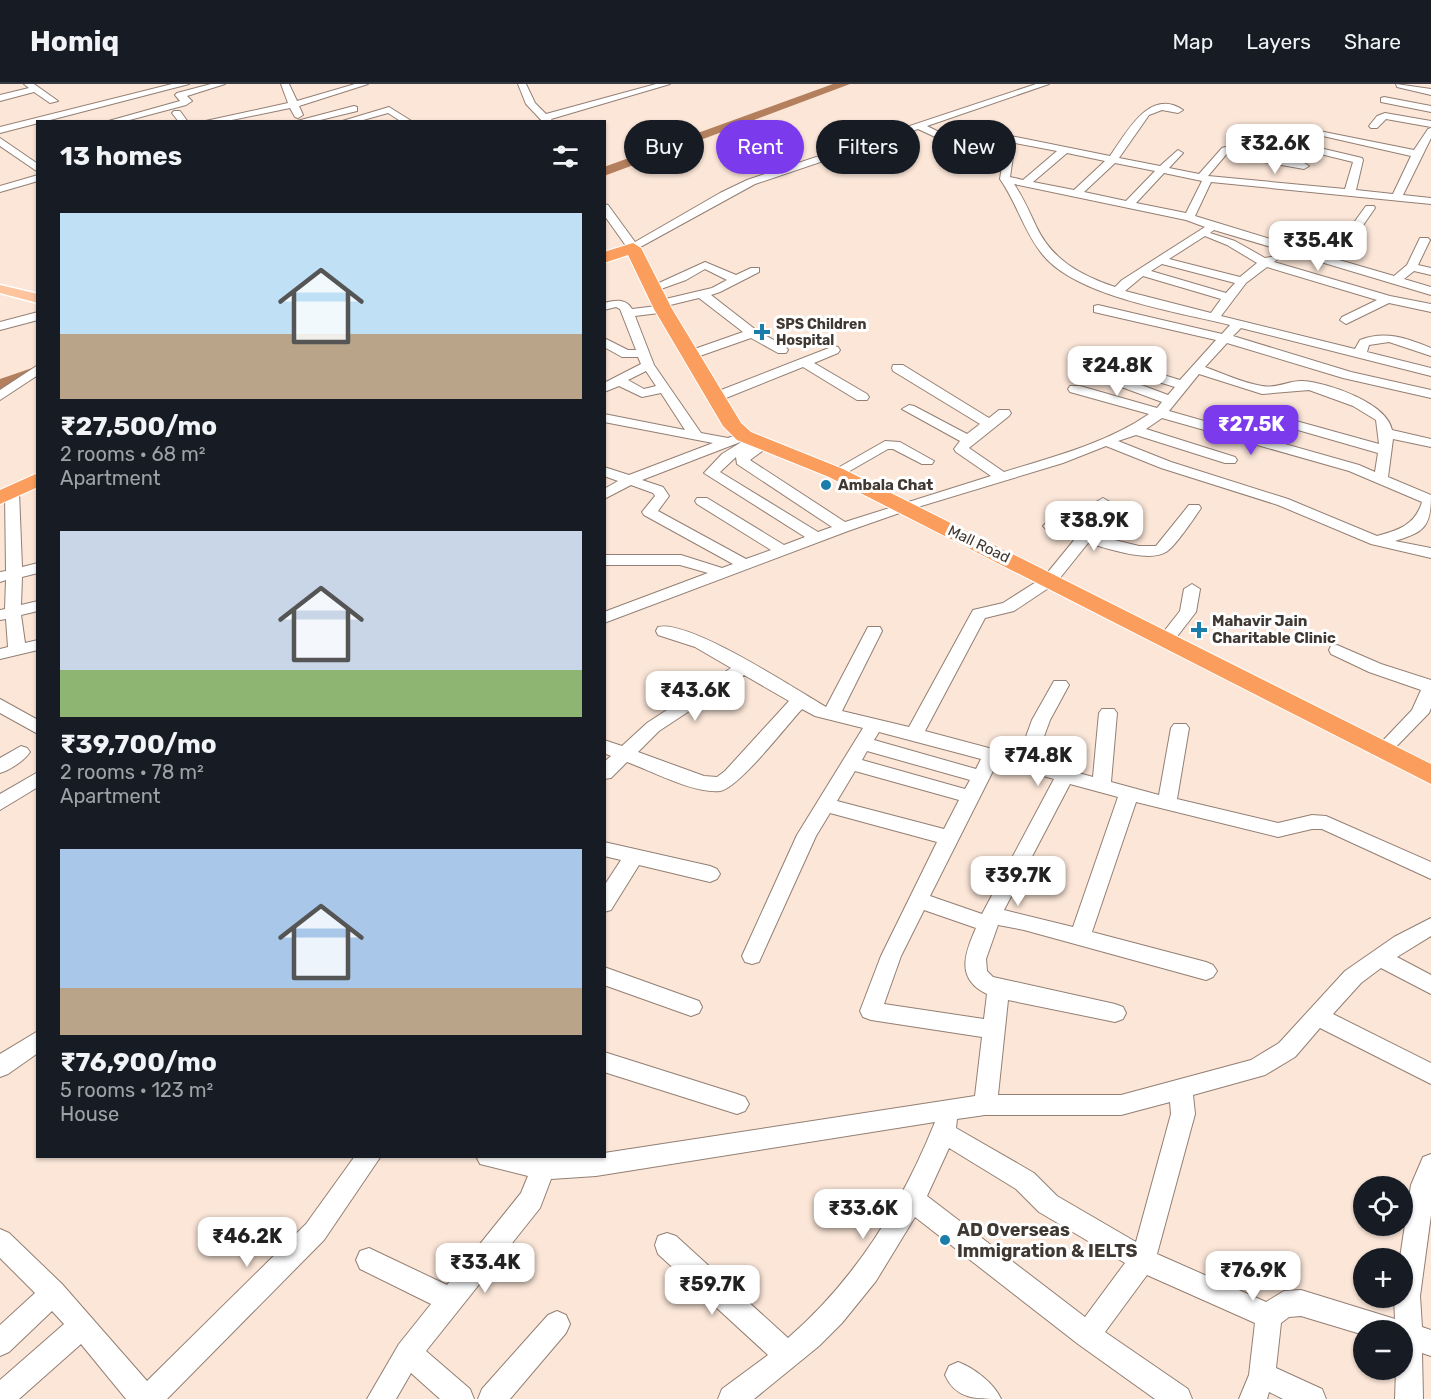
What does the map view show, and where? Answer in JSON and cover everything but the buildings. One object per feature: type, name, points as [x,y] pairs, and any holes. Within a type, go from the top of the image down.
[{"type":"highway","points":[[606,257],[633,249],[690,355],[733,426],[748,441]]},
{"type":"highway","name":"Mall Road","points":[[748,441],[836,473],[1431,775]]},
{"type":"highway","points":[[6,495],[36,480]]},
{"type":"main road","points":[[0,289],[36,298]]},
{"type":"street","points":[[45,120],[124,97],[149,87],[185,84]]},
{"type":"street","points":[[126,120],[142,118],[186,102],[187,99],[179,95],[221,84]]},
{"type":"street","points":[[285,84],[302,120]]},
{"type":"street","points":[[209,120],[221,114],[294,105],[364,84]]},
{"type":"street","points":[[522,84],[531,104],[548,119],[666,84]]},
{"type":"street","points":[[920,124],[1045,84]]},
{"type":"street","points":[[1400,86],[1431,92]]},
{"type":"street","points":[[1,98],[32,87],[53,101]]},
{"type":"street","points":[[124,97],[142,118]]},
{"type":"street","points":[[1384,100],[1431,109]]},
{"type":"street","points":[[307,120],[370,105]]},
{"type":"street","points":[[1077,193],[1112,160],[1146,113],[1161,107],[1178,110]]},
{"type":"street","points":[[351,120],[389,110],[406,120]]},
{"type":"street","points":[[260,111],[269,120]]},
{"type":"street","points":[[177,113],[182,120]]},
{"type":"street","points":[[1374,126],[1380,118],[1385,116],[1431,123]]},
{"type":"street","points":[[0,130],[35,123]]},
{"type":"street","points":[[1344,128],[1418,151]]},
{"type":"street","points":[[1398,197],[1418,151],[1431,131]]},
{"type":"street","points":[[1319,134],[1418,151]]},
{"type":"street","points":[[1016,140],[1160,171],[1205,178],[1304,166]]},
{"type":"street","points":[[0,141],[36,167]]},
{"type":"street","points":[[1303,147],[1358,160],[1350,192]]},
{"type":"street","points":[[1025,183],[1065,150]]},
{"type":"street","points":[[1189,217],[1205,178],[1225,150]]},
{"type":"street","points":[[1128,205],[1178,153]]},
{"type":"street","points":[[0,156],[36,154]]},
{"type":"street","points":[[1251,157],[1267,172],[1350,192],[1431,201]]},
{"type":"street","points":[[606,210],[633,249],[735,189],[816,161]]},
{"type":"street","points":[[1006,174],[1005,179],[1019,196],[1035,235],[1058,264],[1076,278],[1117,292],[1213,318],[1431,372]]},
{"type":"street","points":[[0,189],[36,179]]},
{"type":"street","points":[[1005,179],[1189,217],[1431,291]]},
{"type":"street","points":[[1332,261],[1370,208]]},
{"type":"street","points":[[1117,292],[1142,272],[1213,226]]},
{"type":"street","points":[[1201,234],[1227,242],[1264,263],[1431,308]]},
{"type":"street","points":[[1395,280],[1412,267],[1424,240]]},
{"type":"street","points":[[1213,318],[1242,281],[1264,263],[1290,248]]},
{"type":"street","points":[[1160,260],[1242,281]]},
{"type":"street","points":[[660,300],[682,278],[705,265],[737,280]]},
{"type":"street","points":[[1412,267],[1431,272]]},
{"type":"street","points":[[629,313],[660,300],[702,294],[755,270]]},
{"type":"street","points":[[1142,272],[1229,298]]},
{"type":"street","points":[[702,294],[752,333],[782,350]]},
{"type":"street","points":[[1346,320],[1388,298]]},
{"type":"street","points":[[606,307],[621,304],[629,313],[645,359],[696,435]]},
{"type":"street","points":[[1098,309],[1225,338],[1358,378],[1431,394]]},
{"type":"street","points":[[0,326],[36,317]]},
{"type":"street","points":[[606,616],[843,528],[1107,442],[1135,430],[1160,413],[1182,385],[1238,324]]},
{"type":"street","points":[[690,355],[752,333]]},
{"type":"street","points":[[1359,355],[1364,343],[1380,338],[1404,342],[1431,352]]},
{"type":"street","points":[[606,343],[626,354],[645,359]]},
{"type":"street","points":[[716,397],[834,350]]},
{"type":"street","points":[[1088,356],[1182,385]]},
{"type":"street","points":[[606,387],[645,359]]},
{"type":"street","points":[[804,362],[862,397]]},
{"type":"street","points":[[1075,365],[1170,400]]},
{"type":"street","points":[[898,368],[989,424]]},
{"type":"street","points":[[1197,369],[1266,390],[1282,390],[1304,385],[1324,390],[1378,415],[1382,419],[1386,432],[1381,478]]},
{"type":"street","points":[[0,396],[36,370]]},
{"type":"street","points":[[618,380],[642,393],[664,389]]},
{"type":"street","points":[[1075,389],[1346,466],[1381,478],[1430,500],[1417,527],[1376,541]]},
{"type":"street","points":[[909,409],[968,440]]},
{"type":"street","points":[[1002,477],[963,452],[961,448],[1004,413]]},
{"type":"street","points":[[606,418],[696,435],[748,441]]},
{"type":"street","points":[[1296,425],[1384,450]]},
{"type":"street","points":[[1135,430],[1230,460]]},
{"type":"street","points":[[1386,432],[1431,443]]},
{"type":"street","points":[[606,494],[631,479],[748,441]]},
{"type":"street","points":[[748,441],[746,456],[742,461],[843,528]]},
{"type":"street","points":[[748,441],[711,472],[816,538]]},
{"type":"street","points":[[1107,442],[1166,465],[1283,502],[1376,541],[1431,553]]},
{"type":"street","points":[[836,473],[885,446],[895,445],[927,461]]},
{"type":"street","points":[[606,472],[631,479],[662,493],[661,498],[649,512],[744,564]]},
{"type":"street","points":[[6,495],[8,652],[36,645]]},
{"type":"street","points":[[702,501],[782,550]]},
{"type":"street","points":[[915,734],[979,614],[1008,607],[1050,580],[1085,537],[1103,502]]},
{"type":"street","points":[[1051,526],[1141,551],[1157,551],[1165,545],[1194,508]]},
{"type":"street","points":[[606,559],[681,560],[722,573]]},
{"type":"street","points":[[7,575],[36,568]]},
{"type":"street","points":[[1166,639],[1188,612],[1192,589]]},
{"type":"street","points":[[7,614],[36,607]]},
{"type":"street","points":[[664,631],[692,639],[744,667],[799,701],[831,715],[915,734],[1129,794],[1278,830],[1291,829],[1308,820],[1326,822],[1431,871]]},
{"type":"street","points":[[831,715],[874,631]]},
{"type":"street","points":[[1337,650],[1381,670],[1431,686],[1420,712],[1383,750]]},
{"type":"street","points":[[606,771],[653,727],[744,667]]},
{"type":"street","points":[[1025,764],[1041,720],[1060,685]]},
{"type":"street","points":[[606,747],[702,783],[720,784],[732,776],[799,701]]},
{"type":"street","points":[[2,708],[36,727]]},
{"type":"street","points":[[1101,786],[1108,714]]},
{"type":"street","points":[[752,956],[807,835],[874,725]]},
{"type":"street","points":[[1167,804],[1180,728]]},
{"type":"street","points":[[864,744],[982,777]]},
{"type":"street","points":[[0,767],[21,752]]},
{"type":"street","points":[[992,755],[918,900],[880,981],[871,1011],[994,1030]]},
{"type":"street","points":[[852,764],[971,797]]},
{"type":"street","points":[[1065,776],[990,920],[976,956],[975,972],[980,981],[998,989],[1115,1013]]},
{"type":"street","points":[[0,803],[36,779]]},
{"type":"street","points":[[1080,937],[1129,794]]},
{"type":"street","points":[[827,805],[949,838]]},
{"type":"street","points":[[606,849],[710,874]]},
{"type":"street","points":[[606,901],[634,856]]},
{"type":"street","points":[[918,900],[990,920],[1080,937],[1206,971]]},
{"type":"street","points":[[497,1158],[543,1168],[596,1165],[985,1105],[1121,1105],[1233,1076],[1276,1058],[1318,1017],[1353,977],[1401,943],[1431,926]]},
{"type":"street","points":[[1381,958],[1431,984]]},
{"type":"street","points":[[606,977],[691,1007]]},
{"type":"street","points":[[985,1105],[998,989]]},
{"type":"street","points":[[1318,1017],[1431,1074]]},
{"type":"street","points":[[0,1067],[33,1048]]},
{"type":"street","points":[[606,1063],[737,1104]]},
{"type":"street","points":[[1087,1335],[1143,1260],[1183,1113],[1181,1090]]},
{"type":"street","points":[[732,1399],[774,1368],[833,1314],[867,1272],[911,1198],[943,1132],[951,1109]]},
{"type":"street","points":[[943,1132],[1024,1181],[1048,1204],[1143,1260],[1269,1316]]},
{"type":"street","points":[[0,1241],[53,1293],[146,1399],[315,1232],[368,1158]]},
{"type":"street","points":[[1408,1320],[1407,1296],[1411,1259],[1423,1185],[1431,1165]]},
{"type":"street","points":[[381,1399],[408,1353],[531,1200],[543,1168]]},
{"type":"street","points":[[911,1198],[1087,1335],[1178,1399]]},
{"type":"street","points":[[667,1245],[787,1355]]},
{"type":"street","points":[[369,1260],[450,1300]]},
{"type":"street","points":[[0,1343],[53,1293]]},
{"type":"street","points":[[1312,1399],[1258,1387],[1269,1316],[1284,1304],[1301,1303],[1356,1320]]},
{"type":"street","points":[[492,1399],[557,1324]]},
{"type":"street","points":[[0,1398],[82,1325]]},
{"type":"street","points":[[408,1353],[460,1399]]},
{"type":"street","points":[[958,1376],[987,1399]]},
{"type":"street","points":[[1409,1380],[1409,1399]]},
{"type":"waterway","points":[[606,171],[844,84]]},
{"type":"waterway","points":[[0,385],[36,372]]},
{"type":"place","name":"SPS Children Hospital","points":[[762,332]]},
{"type":"place","name":"Ambala Chat","points":[[826,485]]},
{"type":"place","name":"Mahavir Jain Charitable Clinic","points":[[1199,630]]},
{"type":"place","name":"AD Overseas Immigration & IELTS","points":[[945,1240]]}]
